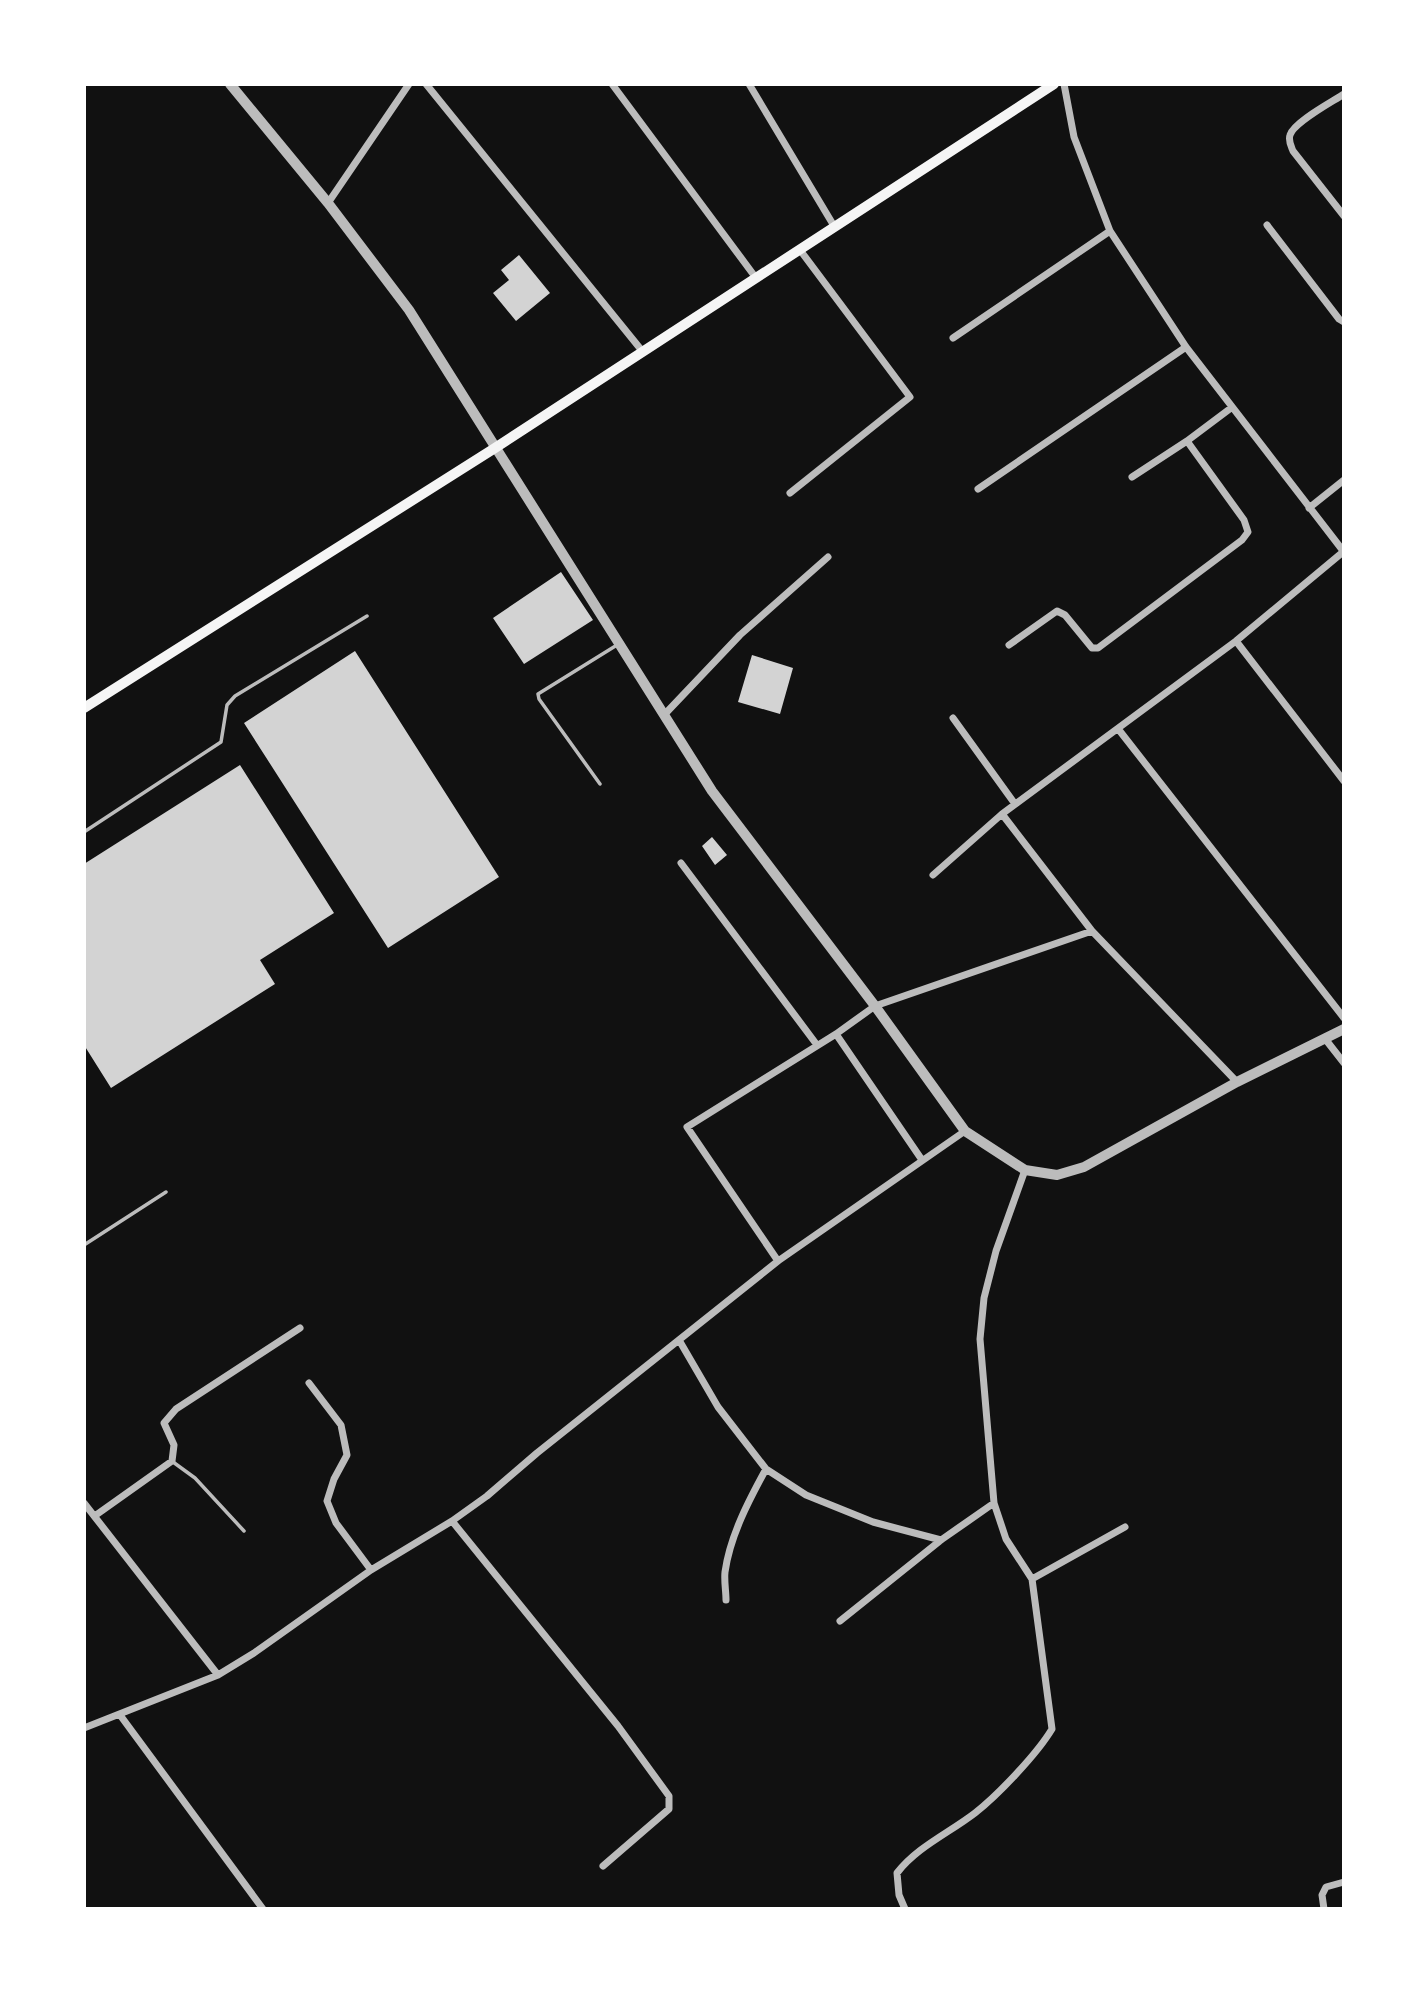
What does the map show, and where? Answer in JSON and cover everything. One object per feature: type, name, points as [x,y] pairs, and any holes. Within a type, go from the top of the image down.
[{"type":"main road","points":[[84,708],[495,448],[1054,84]]},
{"type":"street","points":[[230,84],[328,203],[409,310],[712,791],[875,1006],[965,1131],[1025,1170],[1057,1175],[1084,1167],[1237,1082],[1344,1029]]},
{"type":"street","points":[[328,203],[409,84]]},
{"type":"street","points":[[426,84],[643,352]]},
{"type":"street","points":[[612,84],[755,278]]},
{"type":"street","points":[[749,84],[834,226]]},
{"type":"street","points":[[933,875],[1002,814],[1236,641],[1344,552],[1186,347],[1110,231],[1074,137],[1064,84]]},
{"type":"street","points":[[1344,94],[1297,125],[1290,133],[1289,142],[1293,151],[1344,216]]},
{"type":"street","points":[[1267,225],[1344,322]]},
{"type":"street","points":[[953,338],[1110,231]]},
{"type":"street","points":[[790,494],[910,397],[800,250]]},
{"type":"street","points":[[978,489],[1186,347]]},
{"type":"street","points":[[1132,477],[1231,408]]},
{"type":"street","points":[[1009,645],[1057,611],[1065,615],[1092,648],[1098,648],[1242,540],[1248,531],[1244,520],[1187,441]]},
{"type":"street","points":[[1309,508],[1344,480]]},
{"type":"street","points":[[664,715],[740,635],[828,557]]},
{"type":"street","points":[[1236,641],[1344,781]]},
{"type":"street","points":[[953,718],[1015,804]]},
{"type":"street","points":[[1119,730],[1344,1018]]},
{"type":"street","points":[[1002,814],[1092,931],[1237,1082]]},
{"type":"street","points":[[681,863],[817,1045]]},
{"type":"street","points":[[778,1261],[687,1127],[836,1034],[875,1006],[1092,931]]},
{"type":"street","points":[[836,1034],[922,1160]]},
{"type":"street","points":[[1326,1040],[1344,1063]]},
{"type":"street","points":[[84,1728],[218,1675],[254,1653],[370,1570],[452,1521],[487,1496],[537,1452],[778,1261],[965,1131]]},
{"type":"street","points":[[905,1909],[899,1895],[897,1873],[907,1860],[977,1812],[1041,1747],[1052,1728],[1031,1579],[1006,1539],[994,1503],[979,1339],[984,1298],[996,1251],[1025,1170]]},
{"type":"street","points":[[96,1516],[172,1461],[174,1445],[164,1423],[176,1409],[300,1328]]},
{"type":"street","points":[[679,1340],[719,1407],[766,1469],[806,1495],[873,1521],[941,1540]]},
{"type":"street","points":[[309,1383],[341,1426],[347,1455],[334,1479],[327,1501],[336,1523],[370,1570]]},
{"type":"street","points":[[726,1600],[725,1572],[736,1535],[747,1504],[766,1469]]},
{"type":"street","points":[[84,1503],[218,1675]]},
{"type":"street","points":[[840,1621],[941,1540],[994,1503]]},
{"type":"street","points":[[452,1521],[618,1726],[669,1796],[669,1809],[603,1867]]},
{"type":"street","points":[[1031,1579],[1125,1527]]},
{"type":"street","points":[[120,1715],[263,1909]]},
{"type":"street","points":[[1324,1909],[1322,1895],[1326,1887],[1344,1882]]},
{"type":"lane","points":[[84,832],[221,742],[227,705],[235,696],[368,616]]},
{"type":"lane","points":[[600,784],[538,699],[538,694],[619,644]]},
{"type":"lane","points":[[84,1245],[166,1192]]},
{"type":"lane","points":[[172,1461],[195,1478],[244,1531]]},
{"type":"building","points":[[519,255],[550,293],[516,321],[493,293],[509,280],[501,270]]},
{"type":"building","points":[[561,572],[593,620],[524,664],[493,618]]},
{"type":"building","points":[[355,651],[499,877],[388,948],[244,723]]},
{"type":"building","points":[[752,655],[793,668],[780,714],[738,702]]},
{"type":"building","points":[[240,765],[334,913],[260,960],[275,984],[111,1088],[84,1045],[84,864]]},
{"type":"building","points":[[712,837],[727,855],[715,865],[702,846]]}]
